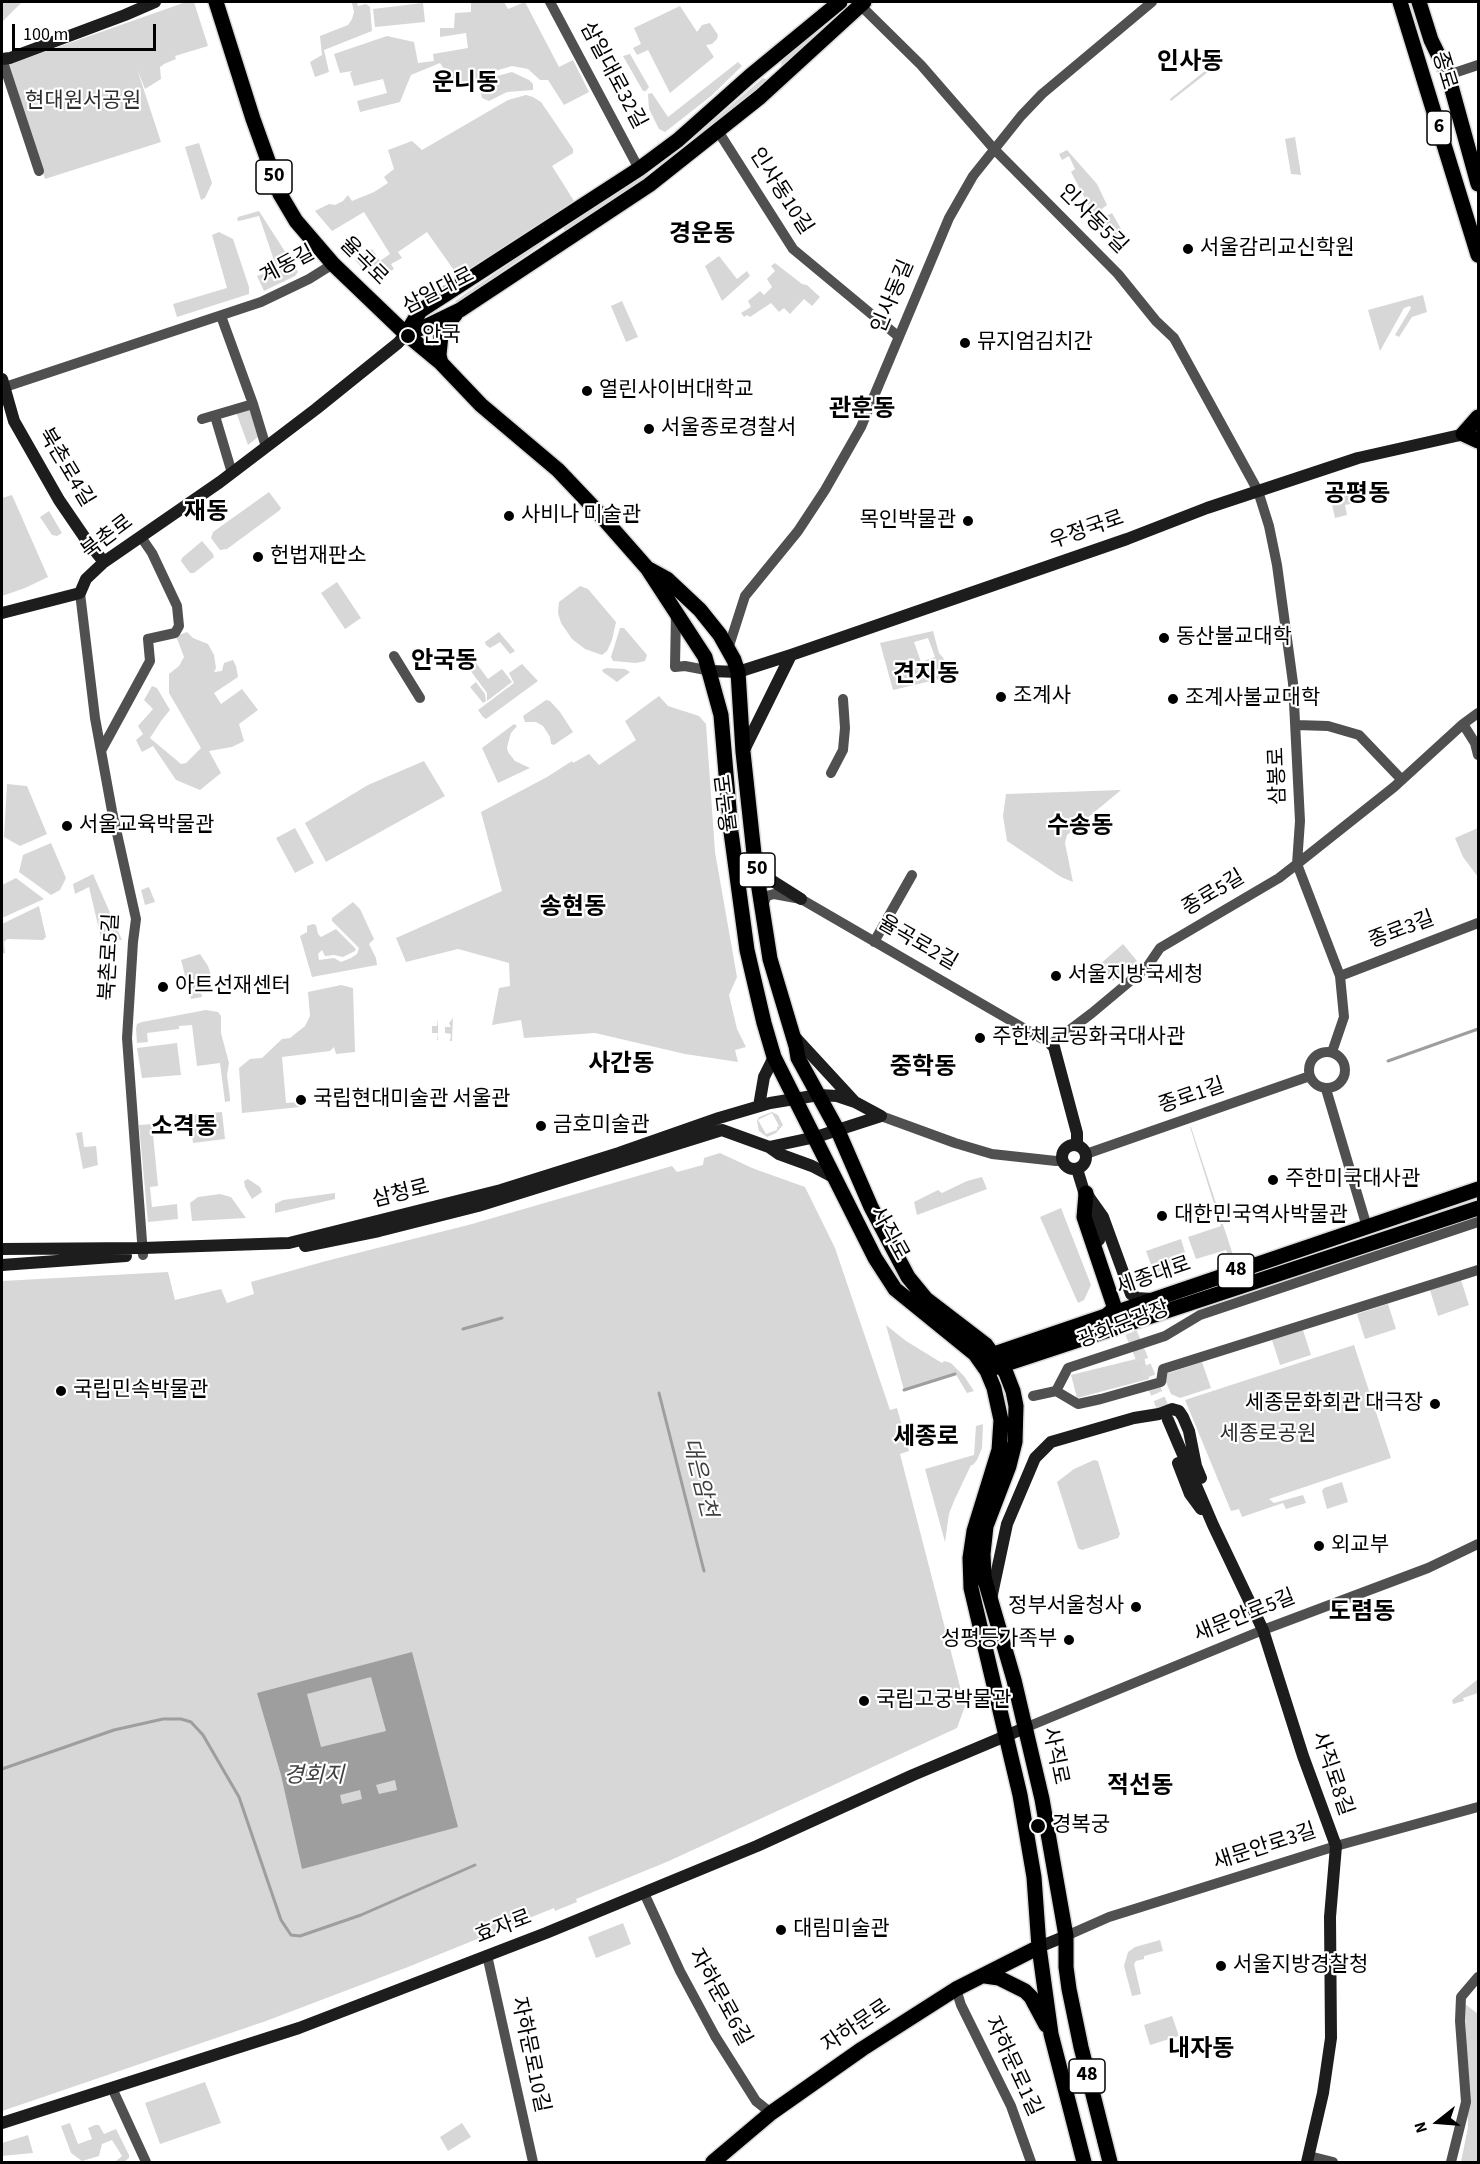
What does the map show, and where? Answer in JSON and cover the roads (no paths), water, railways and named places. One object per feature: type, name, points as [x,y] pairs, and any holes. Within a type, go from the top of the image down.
[{"type":"main road","name":"율곡로","points":[[216,2],[253,119],[280,194],[296,221],[333,264],[406,334],[441,363],[481,405],[558,470],[647,568],[699,646],[711,672],[721,715],[731,832],[747,950],[774,1057],[796,1100]]},
{"type":"main road","name":"삼일대로","points":[[406,334],[420,311],[639,169],[678,140],[750,76],[840,2]]},
{"type":"main road","name":"종로","points":[[1400,2],[1479,255]]},
{"type":"main road","name":"종로","points":[[1419,2],[1431,40],[1448,75],[1479,184]]},
{"type":"main road","name":"삼일대로","points":[[406,334],[460,310],[649,185],[760,97],[860,3]]},
{"type":"main road","points":[[750,76],[767,68],[773,73],[770,83],[760,97]]},
{"type":"main road","points":[[581,206],[560,225],[558,230],[563,236],[585,228]]},
{"type":"main road","points":[[538,234],[549,236],[553,242],[543,256]]},
{"type":"main road","points":[[441,363],[439,355],[441,335],[448,322],[460,310]]},
{"type":"main road","points":[[1479,417],[1463,434],[1479,441]]},
{"type":"main road","name":"율곡로","points":[[647,568],[667,579],[700,610],[728,649],[738,672],[743,752],[755,863],[770,959],[798,1058],[819,1095]]},
{"type":"main road","name":"사직로","points":[[819,1095],[838,1131],[871,1207],[908,1277],[926,1299],[982,1342],[990,1362],[1001,1435],[995,1465],[974,1531],[970,1558],[971,1588],[1020,1795],[1031,1856],[1038,1909],[1038,1947],[1052,2034],[1084,2163]]},
{"type":"main road","name":"사직로","points":[[796,1100],[875,1258],[895,1289],[990,1362],[1013,1391],[1016,1406],[1016,1442],[986,1526],[983,1544],[984,1578],[1027,1727],[1066,1936],[1066,1967],[1083,2058],[1110,2163]]},
{"type":"main road","name":"세종대로","points":[[990,1362],[1106,1316],[1479,1188]]},
{"type":"main road","points":[[1086,1193],[1084,1217],[1114,1306],[1106,1316]]},
{"type":"main road","name":"세종대로","points":[[990,1362],[1036,1354],[1479,1208]]},
{"type":"main road","points":[[1013,1391],[1019,1370],[1036,1354]]},
{"type":"main road","name":"자하문로","points":[[714,2163],[771,2113],[862,2049],[956,1989],[1038,1947]]},
{"type":"main road","points":[[985,1976],[999,1978],[1025,1990],[1052,2034]]},
{"type":"main road","points":[[1046,1993],[1048,1980],[1056,1976],[1063,1978],[1070,1989]]},
{"type":"street","points":[[39,171],[2,59],[10,58],[155,2]]},
{"type":"street","name":"삼일대로32길","points":[[550,2],[639,169]]},
{"type":"street","name":"인사동길","points":[[728,649],[745,596],[798,531],[861,427],[949,218],[973,176],[1042,94],[1152,2]]},
{"type":"street","name":"인사동5길","points":[[860,3],[921,65],[994,149],[1118,274],[1156,321],[1174,338],[1258,491]]},
{"type":"street","points":[[1448,75],[1479,65]]},
{"type":"street","name":"인사동10길","points":[[718,131],[793,249],[899,337]]},
{"type":"street","name":"계동길","points":[[2,384],[261,302],[309,279],[333,264]]},
{"type":"street","points":[[221,315],[266,447]]},
{"type":"street","name":"북촌로","points":[[2,613],[80,593],[86,579],[104,562],[232,473],[398,343],[406,334]]},
{"type":"street","name":"북촌로4길","points":[[2,384],[14,421],[59,500],[104,562]]},
{"type":"street","points":[[202,419],[253,404]]},
{"type":"street","points":[[215,416],[232,473]]},
{"type":"street","name":"우정국로","points":[[711,672],[738,672],[791,655],[1358,458],[1479,431]]},
{"type":"street","name":"삼봉로","points":[[1258,491],[1269,526],[1277,564],[1293,683],[1300,821],[1297,864],[1340,976],[1344,1017],[1332,1052]]},
{"type":"street","points":[[102,749],[150,661],[147,636],[175,633],[179,626],[177,606],[152,553],[141,537]]},
{"type":"street","name":"북촌로5길","points":[[80,593],[95,718],[112,811],[136,919],[127,1038],[143,1251]]},
{"type":"street","points":[[676,613],[675,667],[685,666],[711,672]]},
{"type":"street","points":[[743,752],[791,655]]},
{"type":"street","points":[[394,656],[420,698]]},
{"type":"street","points":[[831,773],[843,750],[846,728],[843,699]]},
{"type":"street","name":"종로5길","points":[[1051,1044],[1147,967],[1160,948],[1279,878],[1402,780],[1463,724],[1479,713]]},
{"type":"street","points":[[1463,724],[1475,743],[1479,755]]},
{"type":"street","points":[[1296,725],[1328,726],[1359,735],[1402,780]]},
{"type":"street","points":[[755,863],[771,880],[801,899]]},
{"type":"street","points":[[874,942],[912,875]]},
{"type":"street","name":"율곡로2길","points":[[763,904],[767,896],[774,894],[801,899],[1051,1044]]},
{"type":"street","name":"종로3길","points":[[1340,976],[1479,923]]},
{"type":"street","points":[[791,1033],[855,1102]]},
{"type":"street","points":[[1051,1044],[1050,1049],[1075,1144],[1083,1148],[1086,1154],[1084,1165],[1077,1169],[1070,1168],[1062,1160]]},
{"type":"street","points":[[1332,1052],[1343,1060],[1345,1077],[1337,1086],[1326,1089],[1318,1087],[1310,1076],[1309,1068],[1315,1056],[1332,1052]]},
{"type":"street","points":[[759,1106],[764,1077],[774,1057]]},
{"type":"street","name":"종로1길","points":[[1086,1154],[1310,1076]]},
{"type":"street","points":[[1326,1089],[1367,1227]]},
{"type":"street","points":[[819,1095],[837,1096],[855,1102],[881,1116],[954,1143],[992,1154],[1062,1160]]},
{"type":"street","name":"삼청로","points":[[2,1265],[143,1251],[289,1243],[501,1190],[759,1106],[819,1095]]},
{"type":"street","points":[[769,1147],[838,1131],[881,1116]]},
{"type":"street","name":"삼청로","points":[[2,1249],[285,1250],[325,1243],[470,1208],[722,1130],[769,1147],[779,1154],[812,1166],[833,1177]]},
{"type":"street","points":[[1062,1160],[1064,1150],[1075,1144]]},
{"type":"street","points":[[1077,1169],[1112,1284]]},
{"type":"street","points":[[1086,1193],[1103,1217],[1131,1294],[1144,1300],[1155,1299]]},
{"type":"street","name":"광화문광장","points":[[1056,1391],[1068,1368],[1165,1336],[1200,1315],[1479,1222]]},
{"type":"street","points":[[1033,1396],[1056,1391],[1078,1404],[1101,1399],[1161,1382],[1163,1369],[1479,1270]]},
{"type":"street","name":"사직로8길","points":[[990,1603],[1007,1524],[1035,1458],[1051,1442],[1134,1418],[1164,1417],[1263,1630],[1303,1756],[1335,1846],[1329,1958],[1331,2038],[1323,2093],[1308,2159]]},
{"type":"street","name":"새문안로5길","points":[[1027,1727],[1263,1630],[1428,1568],[1479,1544]]},
{"type":"street","name":"효자로","points":[[2,2123],[299,2028],[644,1893],[1027,1727]]},
{"type":"street","name":"새문안로3길","points":[[1066,1936],[1109,1917],[1335,1846],[1479,1807]]},
{"type":"street","name":"자하문로6길","points":[[644,1893],[680,1971],[715,2036],[756,2101],[771,2113]]},
{"type":"street","points":[[1038,1947],[1066,1936]]},
{"type":"street","name":"자하문로10길","points":[[487,1955],[533,2163]]},
{"type":"street","points":[[1450,2163],[1466,2102],[1460,2021],[1461,1997],[1479,1977]]},
{"type":"street","name":"자하문로1길","points":[[956,1989],[961,2005],[1011,2106],[1031,2163]]},
{"type":"street","points":[[112,2088],[146,2163]]},
{"type":"street","points":[[1308,2159],[1333,2163]]},
{"type":"water","name":"경회지","points":[[412,1652],[458,1827],[302,1869],[281,1775],[257,1693]],"holes":[[[371,1677],[386,1731],[321,1747],[307,1694]],[[395,1780],[397,1790],[379,1794],[376,1785]],[[360,1790],[362,1799],[342,1804],[340,1795]]]},
{"type":"waterway","points":[[1388,1061],[1478,1029]]},
{"type":"waterway","points":[[463,1329],[502,1318]]},
{"type":"waterway","points":[[904,1390],[955,1374]]},
{"type":"waterway","name":"대은암천","points":[[659,1393],[704,1571]]},
{"type":"waterway","points":[[2,1769],[114,1730],[163,1719],[181,1719],[191,1722],[203,1735],[239,1797],[281,1920],[291,1935],[300,1936],[361,1915],[475,1865]]},
{"type":"tunnel","points":[[1124,1316],[1168,1420]]},
{"type":"place","name":"서울감리교신학원","points":[[1188,249]]},
{"type":"place","name":"안국","points":[[408,336]]},
{"type":"place","name":"뮤지엄김치간","points":[[965,343]]},
{"type":"place","name":"열린사이버대학교","points":[[587,391]]},
{"type":"place","name":"서울종로경찰서","points":[[649,429]]},
{"type":"place","name":"사비나 미술관","points":[[509,516]]},
{"type":"place","name":"목인박물관","points":[[968,521]]},
{"type":"place","name":"헌법재판소","points":[[258,557]]},
{"type":"place","name":"동산불교대학","points":[[1164,638]]},
{"type":"place","name":"조계사","points":[[1001,697]]},
{"type":"place","name":"조계사불교대학","points":[[1173,699]]},
{"type":"place","name":"서울교육박물관","points":[[67,826]]},
{"type":"place","name":"서울지방국세청","points":[[1056,976]]},
{"type":"place","name":"아트선재센터","points":[[163,987]]},
{"type":"place","name":"주한체코공화국대사관","points":[[980,1038]]},
{"type":"place","name":"국립현대미술관 서울관","points":[[301,1100]]},
{"type":"place","name":"금호미술관","points":[[541,1126]]},
{"type":"place","name":"주한미국대사관","points":[[1273,1180]]},
{"type":"place","name":"대한민국역사박물관","points":[[1162,1216]]},
{"type":"place","name":"국립민속박물관","points":[[61,1391]]},
{"type":"place","name":"세종문화회관 대극장","points":[[1435,1404]]},
{"type":"place","name":"외교부","points":[[1319,1546]]},
{"type":"place","name":"정부서울청사","points":[[1136,1607]]},
{"type":"place","name":"성평등가족부","points":[[1069,1640]]},
{"type":"place","name":"국립고궁박물관","points":[[864,1701]]},
{"type":"place","name":"경복궁","points":[[1038,1826]]},
{"type":"place","name":"대림미술관","points":[[781,1930]]},
{"type":"place","name":"서울지방경찰청","points":[[1221,1966]]},
{"type":"district","name":"인사동","points":[[1190,64]]},
{"type":"district","name":"운니동","points":[[465,85]]},
{"type":"district","name":"경운동","points":[[702,236]]},
{"type":"district","name":"관훈동","points":[[862,411]]},
{"type":"district","name":"공평동","points":[[1357,496]]},
{"type":"district","name":"재동","points":[[206,514]]},
{"type":"district","name":"안국동","points":[[444,663]]},
{"type":"district","name":"견지동","points":[[926,676]]},
{"type":"district","name":"수송동","points":[[1080,828]]},
{"type":"district","name":"송현동","points":[[573,909]]},
{"type":"district","name":"사간동","points":[[621,1066]]},
{"type":"district","name":"중학동","points":[[923,1069]]},
{"type":"district","name":"소격동","points":[[184,1129]]},
{"type":"district","name":"세종로","points":[[926,1439]]},
{"type":"district","name":"도렴동","points":[[1362,1614]]},
{"type":"district","name":"적선동","points":[[1140,1788]]},
{"type":"district","name":"내자동","points":[[1201,2051]]},
{"type":"park label","name":"현대원서공원","points":[[83,102]]},
{"type":"park label","name":"세종로공원","points":[[1268,1435]]}]
